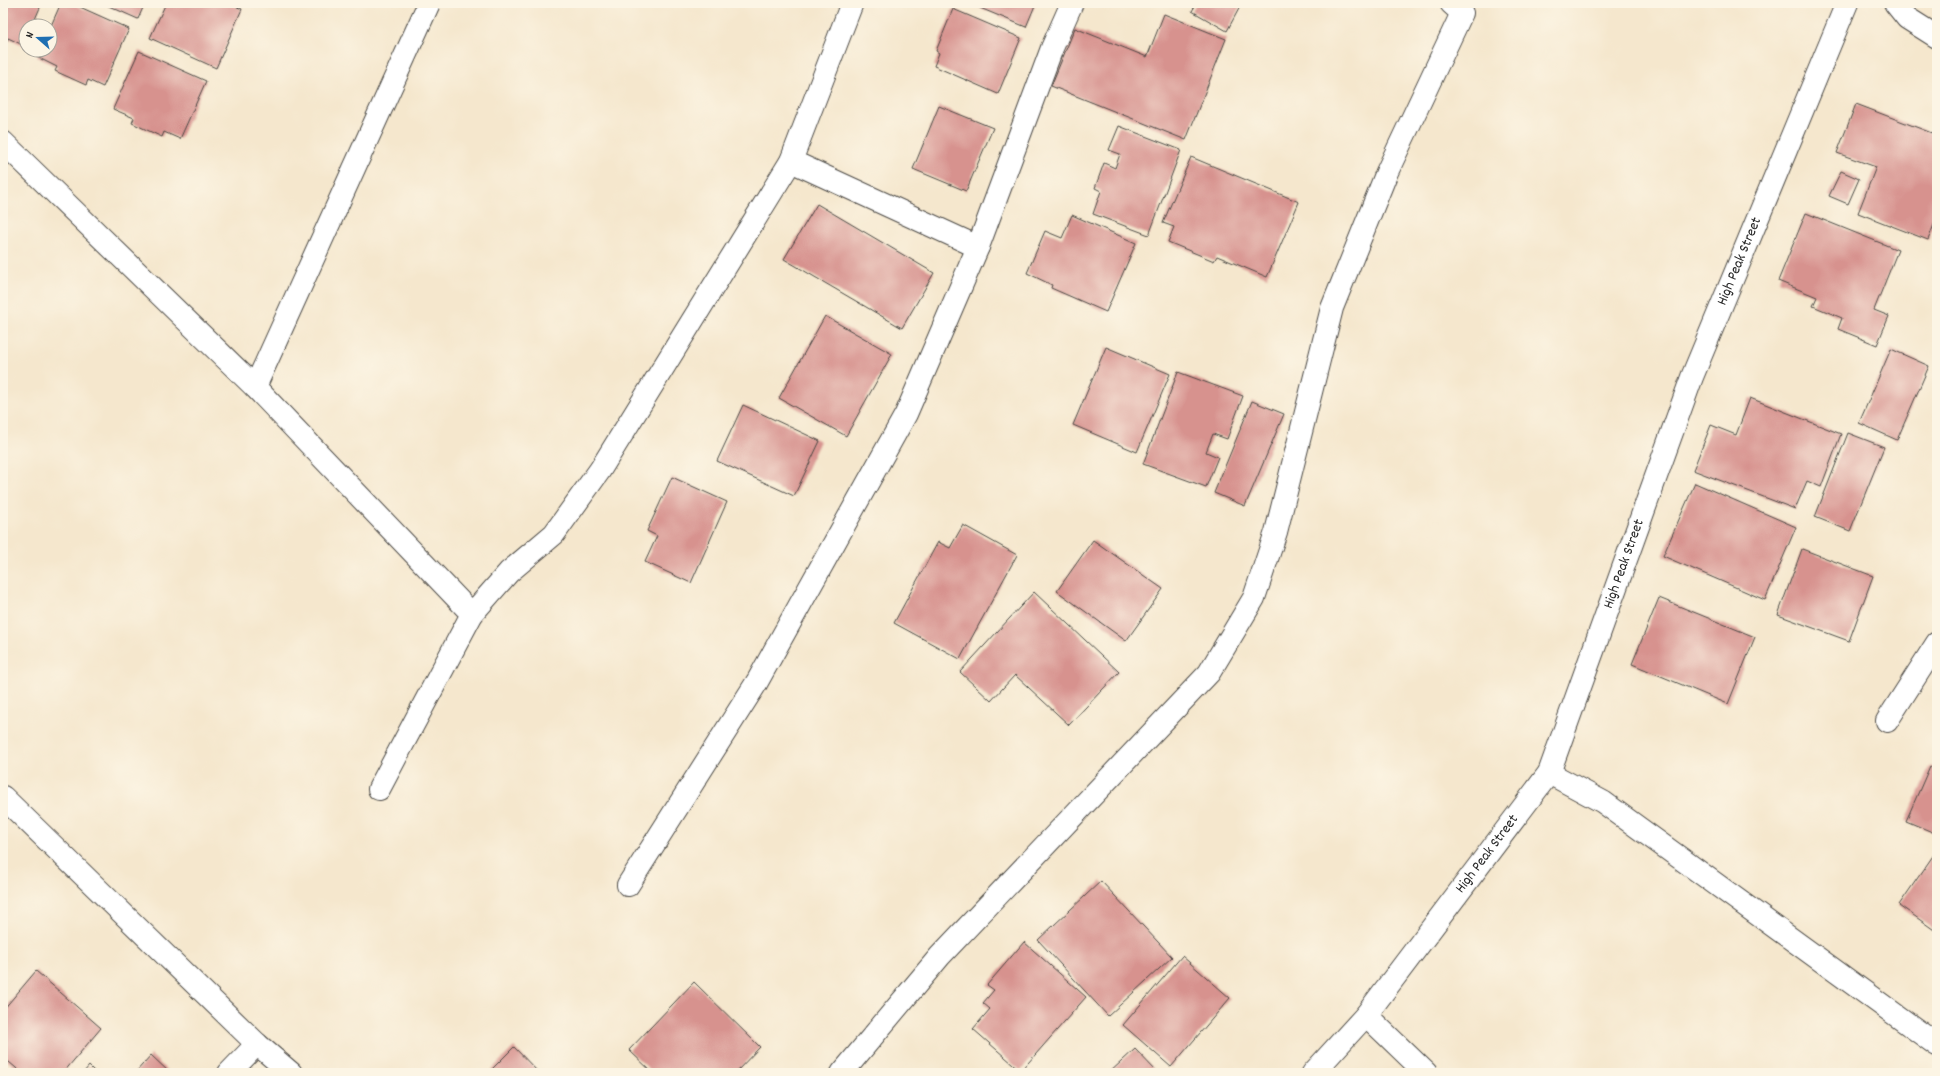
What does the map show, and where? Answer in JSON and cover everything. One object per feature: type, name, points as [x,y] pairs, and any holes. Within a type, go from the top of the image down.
[{"type":"street","points":[[255,387],[429,3]]},
{"type":"street","points":[[379,789],[472,614],[509,572],[554,534],[600,470],[792,161],[852,3]]},
{"type":"street","points":[[628,884],[757,682],[906,414],[978,247],[1052,48],[1072,3]]},
{"type":"street","name":"High Peak Street","points":[[1313,1073],[1366,1015],[1549,773],[1692,377],[1847,3]]},
{"type":"street","points":[[1895,3],[1907,18],[1937,37]]},
{"type":"street","points":[[842,1073],[940,956],[1209,673],[1254,598],[1276,532],[1332,308],[1387,172],[1460,6]]},
{"type":"street","points":[[3,142],[255,387],[472,614]]},
{"type":"street","points":[[792,161],[978,247]]},
{"type":"street","points":[[1887,721],[1937,643]]},
{"type":"street","points":[[1549,773],[1603,802],[1937,1045]]},
{"type":"street","points":[[3,797],[257,1044],[291,1073]]},
{"type":"street","points":[[1366,1015],[1426,1073]]},
{"type":"street","points":[[229,1073],[257,1044]]},
{"type":"building","points":[[3,3],[42,3],[35,18],[18,18],[18,43],[8,38],[6,43],[3,42]]},
{"type":"building","points":[[61,3],[71,3],[129,29],[103,87],[88,80],[86,85],[55,71],[57,67],[39,58],[58,58],[58,18],[54,18]]},
{"type":"building","points":[[102,3],[145,3],[138,19]]},
{"type":"building","points":[[166,3],[228,3],[242,9],[216,68],[150,38]]},
{"type":"building","points":[[968,3],[1036,3],[1026,27]]},
{"type":"building","points":[[1197,3],[1242,3],[1227,31],[1192,11]]},
{"type":"building","points":[[953,9],[1021,38],[998,94],[934,66],[939,53],[936,51]]},
{"type":"building","points":[[1164,14],[1226,39],[1186,140],[1051,86],[1075,28],[1147,57]]},
{"type":"building","points":[[139,51],[206,81],[180,139],[164,132],[162,137],[132,123],[134,118],[113,109]]},
{"type":"building","points":[[1856,104],[1937,135],[1937,217],[1928,240],[1858,213],[1876,167],[1837,153]]},
{"type":"building","points":[[939,106],[993,128],[966,191],[913,169]]},
{"type":"building","points":[[1119,126],[1181,150],[1149,235],[1093,214],[1101,191],[1095,188],[1104,163],[1115,168],[1120,154],[1109,150]]},
{"type":"building","points":[[1191,157],[1299,202],[1267,277],[1217,256],[1214,261],[1168,242],[1174,227],[1163,223]]},
{"type":"building","points":[[1841,171],[1859,179],[1848,204],[1829,196]]},
{"type":"building","points":[[817,204],[934,273],[902,328],[784,259]]},
{"type":"building","points":[[1806,213],[1898,250],[1874,310],[1889,316],[1877,345],[1838,329],[1842,318],[1813,306],[1817,297],[1778,281]]},
{"type":"building","points":[[1072,215],[1136,243],[1106,312],[1051,288],[1052,285],[1027,273],[1045,231],[1062,238]]},
{"type":"building","points":[[825,316],[892,354],[846,436],[779,398]]},
{"type":"building","points":[[1106,347],[1170,374],[1137,452],[1073,425]]},
{"type":"building","points":[[1891,349],[1929,366],[1897,440],[1859,423]]},
{"type":"building","points":[[1178,372],[1243,396],[1227,439],[1213,434],[1206,452],[1218,457],[1206,487],[1143,464]]},
{"type":"building","points":[[1750,398],[1841,434],[1821,487],[1807,481],[1795,509],[1693,470],[1711,425],[1736,435]]},
{"type":"building","points":[[1252,401],[1284,414],[1245,506],[1214,493]]},
{"type":"building","points":[[743,405],[820,441],[794,496],[717,461]]},
{"type":"building","points":[[1848,433],[1884,447],[1850,531],[1815,517]]},
{"type":"building","points":[[672,477],[727,502],[691,583],[645,562],[657,536],[647,531]]},
{"type":"building","points":[[1695,483],[1796,527],[1765,600],[1663,556]]},
{"type":"building","points":[[963,525],[1017,555],[960,659],[894,623],[938,542],[950,548]]},
{"type":"building","points":[[1093,540],[1163,589],[1126,641],[1057,591]]},
{"type":"building","points":[[1802,549],[1873,576],[1849,641],[1778,615]]},
{"type":"building","points":[[1034,592],[1119,672],[1069,725],[1015,675],[991,701],[960,672]]},
{"type":"building","points":[[1659,598],[1755,637],[1728,704],[1632,664]]},
{"type":"building","points":[[1930,766],[1937,769],[1937,834],[1906,821]]},
{"type":"building","points":[[1937,850],[1937,932],[1899,905]]},
{"type":"building","points":[[1101,881],[1172,957],[1108,1016],[1038,940]]},
{"type":"building","points":[[1024,942],[1086,997],[1021,1071],[973,1029],[990,1009],[983,1003],[994,990],[987,985]]},
{"type":"building","points":[[1182,956],[1230,998],[1171,1067],[1123,1025]]},
{"type":"building","points":[[36,971],[101,1028],[63,1073],[22,1073],[3,1057],[3,1010]]},
{"type":"building","points":[[694,982],[760,1047],[735,1073],[653,1073],[629,1050]]},
{"type":"building","points":[[514,1047],[539,1073],[488,1073]]},
{"type":"building","points":[[1135,1049],[1158,1073],[1109,1073]]},
{"type":"building","points":[[151,1055],[170,1073],[135,1073]]},
{"type":"building","points":[[89,1066],[96,1073],[83,1073]]}]
